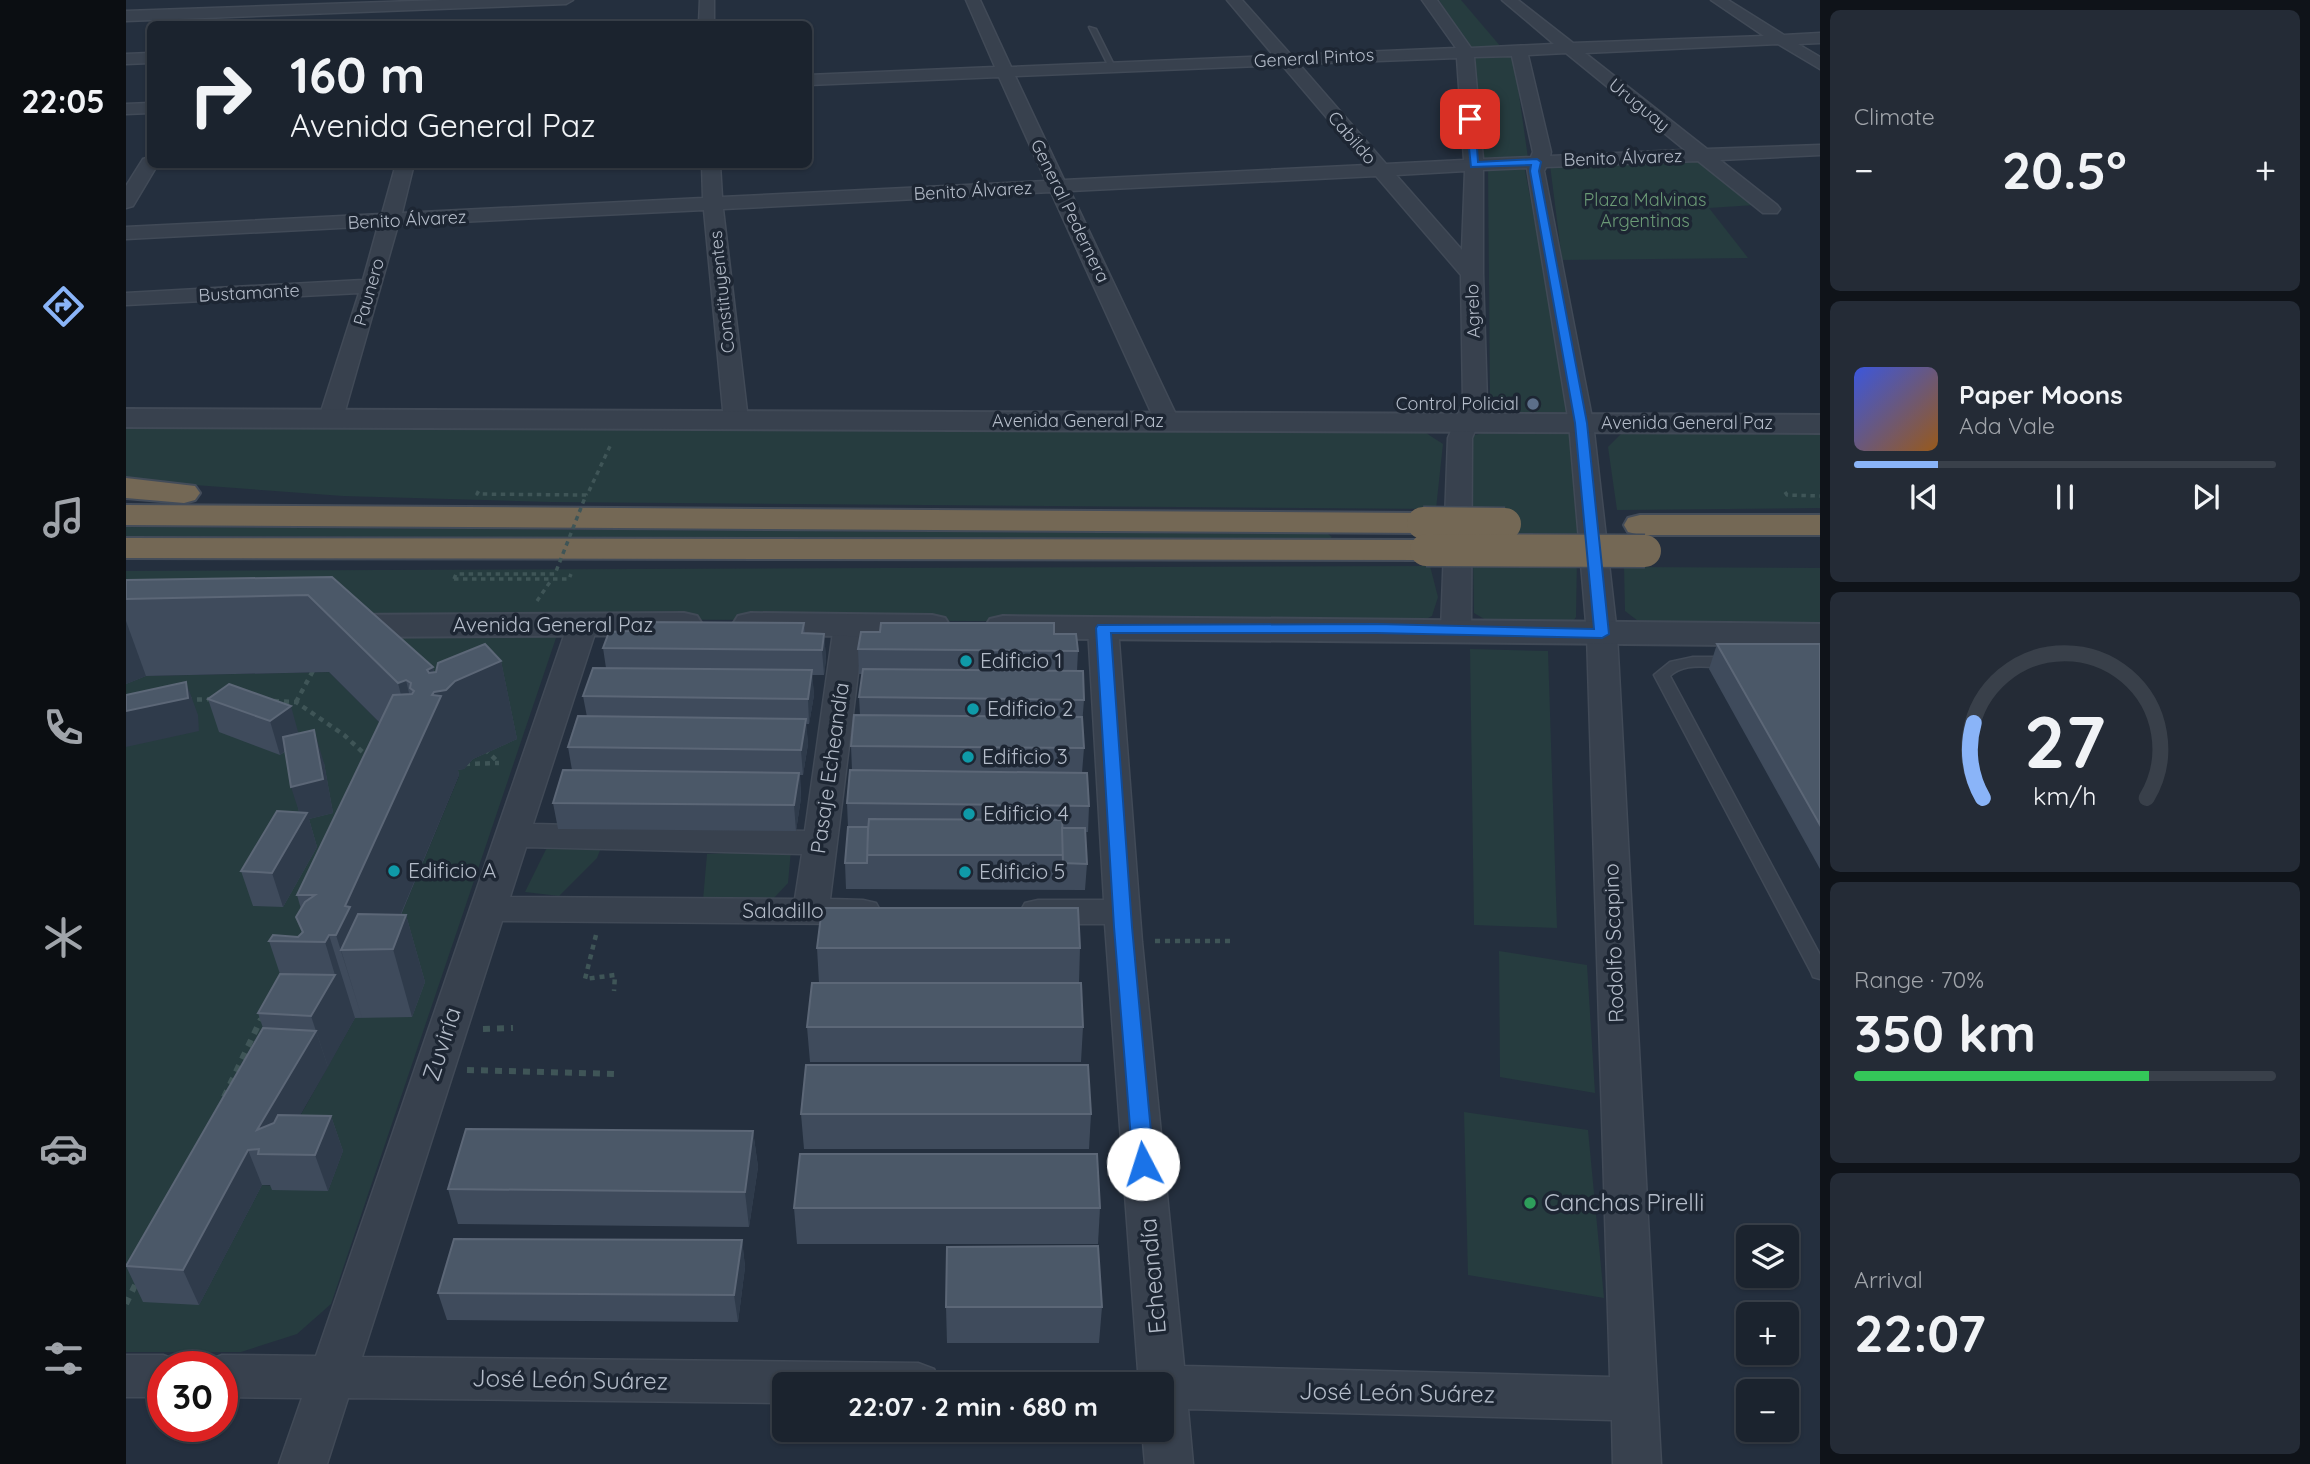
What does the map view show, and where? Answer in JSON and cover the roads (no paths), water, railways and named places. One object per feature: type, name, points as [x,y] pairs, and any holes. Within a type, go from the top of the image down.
[{"type":"highway","points":[[126,488],[504,517]]},
{"type":"highway","points":[[126,515],[504,517],[1424,537]]},
{"type":"highway","points":[[1643,538],[1820,525]]},
{"type":"highway","points":[[126,548],[366,549],[1424,537],[1643,538],[1820,552]]},
{"type":"highway","points":[[126,561],[366,549]]},
{"type":"street","points":[[126,16],[566,0]]},
{"type":"street","points":[[707,0],[707,21]]},
{"type":"street","name":"General Pedernera","points":[[973,0],[1003,71],[1112,296],[1167,421]]},
{"type":"street","name":"Cabildo","points":[[1234,0],[1472,274]]},
{"type":"street","name":"Agrelo","points":[[1429,0],[1456,34],[1465,51],[1474,165],[1471,412],[1460,438],[1456,631]]},
{"type":"street","name":"Uruguay","points":[[1509,0],[1770,209]]},
{"type":"street","points":[[1718,0],[1820,64]]},
{"type":"street","points":[[454,21],[460,2]]},
{"type":"street","name":"General Pintos","points":[[812,80],[1820,38]]},
{"type":"street","name":"Rodolfo Scapino","points":[[1519,50],[1542,152],[1535,171],[1581,423],[1602,634],[1632,1399],[1637,1464]]},
{"type":"street","points":[[126,59],[147,58]]},
{"type":"street","points":[[126,109],[147,108]]},
{"type":"street","name":"Benito Álvarez","points":[[126,233],[1820,150]]},
{"type":"street","points":[[126,164],[147,163]]},
{"type":"street","points":[[126,202],[147,168]]},
{"type":"street","name":"Paunero","points":[[331,418],[372,286],[404,168]]},
{"type":"street","name":"Constituyentes","points":[[711,168],[736,420]]},
{"type":"street","name":"Bustamante","points":[[126,299],[372,286]]},
{"type":"street","name":"Avenida General Paz","points":[[126,418],[1167,421],[1471,412],[1520,424],[1820,424]]},
{"type":"street","name":"Zuviría","points":[[303,1464],[583,624]]},
{"type":"street","name":"Avenida General Paz","points":[[297,626],[849,625],[1820,635]]},
{"type":"street","name":"Pasaje Echeandía","points":[[811,912],[849,625]]},
{"type":"street","name":"Echeandía","points":[[1103,628],[1123,927],[1161,1372]]},
{"type":"street","points":[[513,835],[820,843]]},
{"type":"street","name":"Saladillo","points":[[487,909],[892,912]]},
{"type":"street","points":[[1000,912],[1123,927]]},
{"type":"street","points":[[126,1376],[147,1376]]},
{"type":"street","name":"José León Suárez","points":[[238,1376],[772,1382]]},
{"type":"street","name":"José León Suárez","points":[[1174,1387],[1632,1399]]},
{"type":"street","name":"Echeandía","points":[[1168,1442],[1170,1464]]},
{"type":"lane","points":[[1092,29],[1113,67]]},
{"type":"lane","points":[[1753,661],[1685,662],[1669,666],[1661,675],[1820,972]]},
{"type":"place","name":"Control Policial","points":[[1533,404]]},
{"type":"place","name":"Edificio 1","points":[[966,661]]},
{"type":"place","name":"Edificio 2","points":[[973,709]]},
{"type":"place","name":"Edificio 3","points":[[968,757]]},
{"type":"place","name":"Edificio 4","points":[[969,814]]},
{"type":"place","name":"Edificio A","points":[[394,871]]},
{"type":"place","name":"Edificio 5","points":[[965,872]]},
{"type":"place","name":"Canchas Pirelli","points":[[1530,1203]]},
{"type":"park label","name":"Plaza Malvinas Argentinas","points":[[1645,210]]}]
